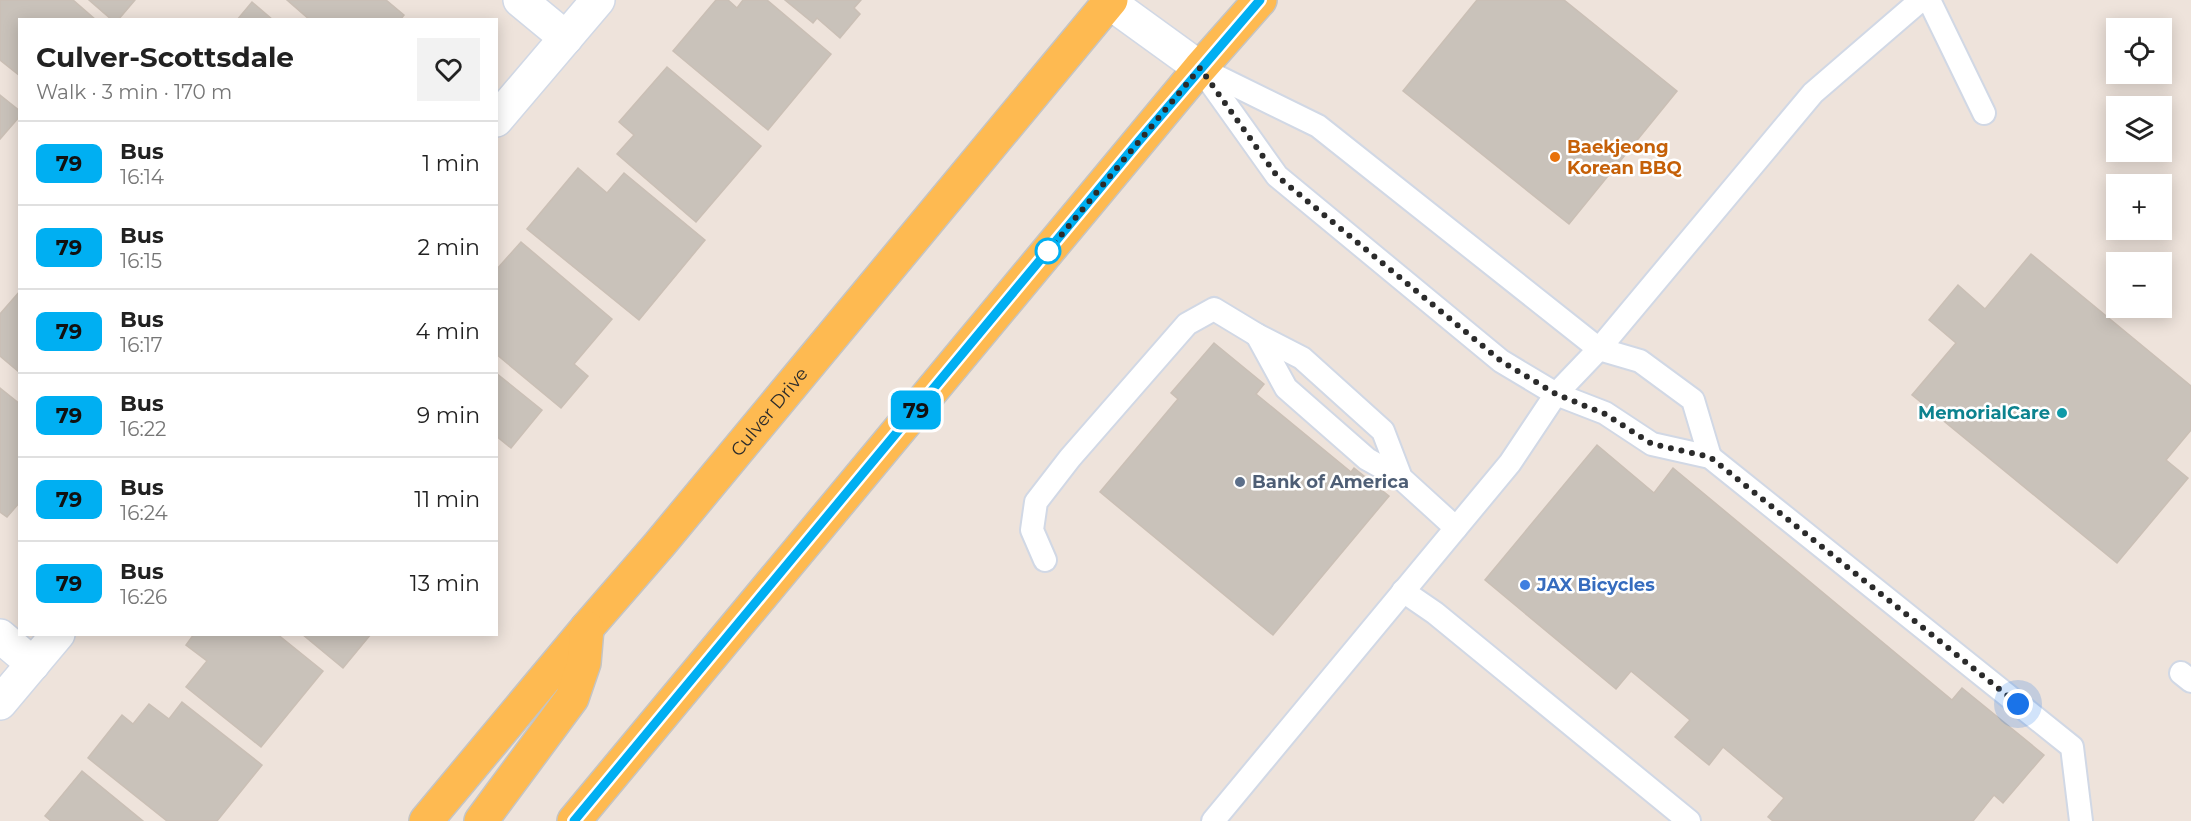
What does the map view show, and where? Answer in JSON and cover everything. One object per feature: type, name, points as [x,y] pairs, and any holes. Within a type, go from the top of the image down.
[{"type":"main road","points":[[574,821],[1200,68],[1260,0]]},
{"type":"main road","name":"Culver Drive","points":[[426,821],[586,628],[666,536],[1108,1]]},
{"type":"main road","points":[[481,821],[572,698],[584,663],[586,628]]},
{"type":"street","points":[[520,0],[566,38]]},
{"type":"street","points":[[498,118],[598,0]]},
{"type":"street","points":[[1108,1],[1200,68]]},
{"type":"street","points":[[0,636],[33,664]]},
{"type":"street","points":[[0,703],[56,636]]},
{"type":"lane","points":[[1213,821],[1510,463],[1556,394],[1599,349],[1813,93],[1921,0]]},
{"type":"lane","points":[[1929,0],[1984,113]]},
{"type":"lane","points":[[1200,68],[1318,126],[1599,349],[1640,361],[1693,400],[1710,457]]},
{"type":"lane","points":[[1200,68],[1277,176],[1501,361],[1556,394],[1605,414],[1652,444],[1710,457],[2072,747],[2081,821]]},
{"type":"lane","points":[[1045,560],[1032,530],[1036,502],[1070,458],[1186,324],[1214,309],[1302,358],[1383,431],[1401,478]]},
{"type":"lane","points":[[1257,335],[1286,388],[1367,459],[1401,478],[1456,528]]},
{"type":"lane","points":[[1403,591],[1444,621],[1689,821]]},
{"type":"building","points":[[0,0],[73,0],[94,18],[18,18],[18,74],[0,60]]},
{"type":"building","points":[[89,0],[135,0],[120,18],[110,18]]},
{"type":"building","points":[[287,0],[386,0],[404,15],[402,18],[308,18]]},
{"type":"building","points":[[716,0],[728,0],[737,8],[743,0],[767,0],[831,54],[768,130],[673,51]]},
{"type":"building","points":[[785,0],[861,0],[854,8],[860,14],[840,38],[817,18],[813,23]]},
{"type":"building","name":"Baekjeong Korean BBQ","points":[[1477,0],[1564,0],[1677,91],[1569,224],[1403,91]]},
{"type":"building","points":[[252,2],[271,18],[239,18]]},
{"type":"building","points":[[667,67],[761,146],[696,222],[617,154],[634,135],[619,122]]},
{"type":"building","points":[[0,95],[18,109],[18,118],[0,139]]},
{"type":"building","points":[[578,168],[607,193],[624,173],[705,240],[639,320],[527,229]]},
{"type":"building","points":[[521,242],[612,319],[574,364],[588,376],[561,408],[498,356],[498,268]]},
{"type":"building","name":"MemorialCare","points":[[2031,254],[2191,386],[2191,430],[2166,460],[2188,478],[2117,563],[1912,395],[1956,343],[1929,320],[1958,285],[1985,309]]},
{"type":"building","points":[[18,293],[18,371],[0,356],[0,314]]},
{"type":"building","name":"Bank of America","points":[[1214,343],[1264,384],[1256,394],[1351,472],[1354,468],[1389,496],[1273,635],[1100,492],[1178,399],[1171,393]]},
{"type":"building","points":[[498,375],[542,410],[511,448],[498,438]]},
{"type":"building","points":[[0,388],[18,402],[18,504],[7,517],[0,512]]},
{"type":"building","points":[[1597,445],[1654,493],[1673,468],[1952,700],[1962,688],[2044,755],[2003,803],[1994,795],[1973,821],[1773,821],[1768,817],[1784,798],[1723,747],[1709,765],[1675,737],[1690,720],[1631,671],[1616,689],[1485,580]]},
{"type":"building","points":[[193,636],[279,636],[323,671],[261,747],[186,687],[207,661],[186,645]]},
{"type":"building","points":[[304,636],[369,636],[343,668]]},
{"type":"building","points":[[182,702],[262,765],[217,821],[167,821],[88,758],[122,715],[133,724],[149,704],[169,719]]},
{"type":"building","points":[[82,771],[143,821],[51,821],[45,816]]},
{"type":"bus line","name":"79","points":[[574,821],[1139,141],[1260,0]]},
{"type":"place","name":"Baekjeong Korean BBQ","points":[[1555,157]]},
{"type":"place","name":"MemorialCare","points":[[2062,413]]},
{"type":"place","name":"Bank of America","points":[[1240,482]]},
{"type":"place","name":"JAX Bicycles","points":[[1525,585]]},
{"type":"route","points":[[1048,251],[1200,68],[1277,176],[1501,361],[1556,394],[1605,414],[1652,444],[1710,457],[2018,704]]}]
